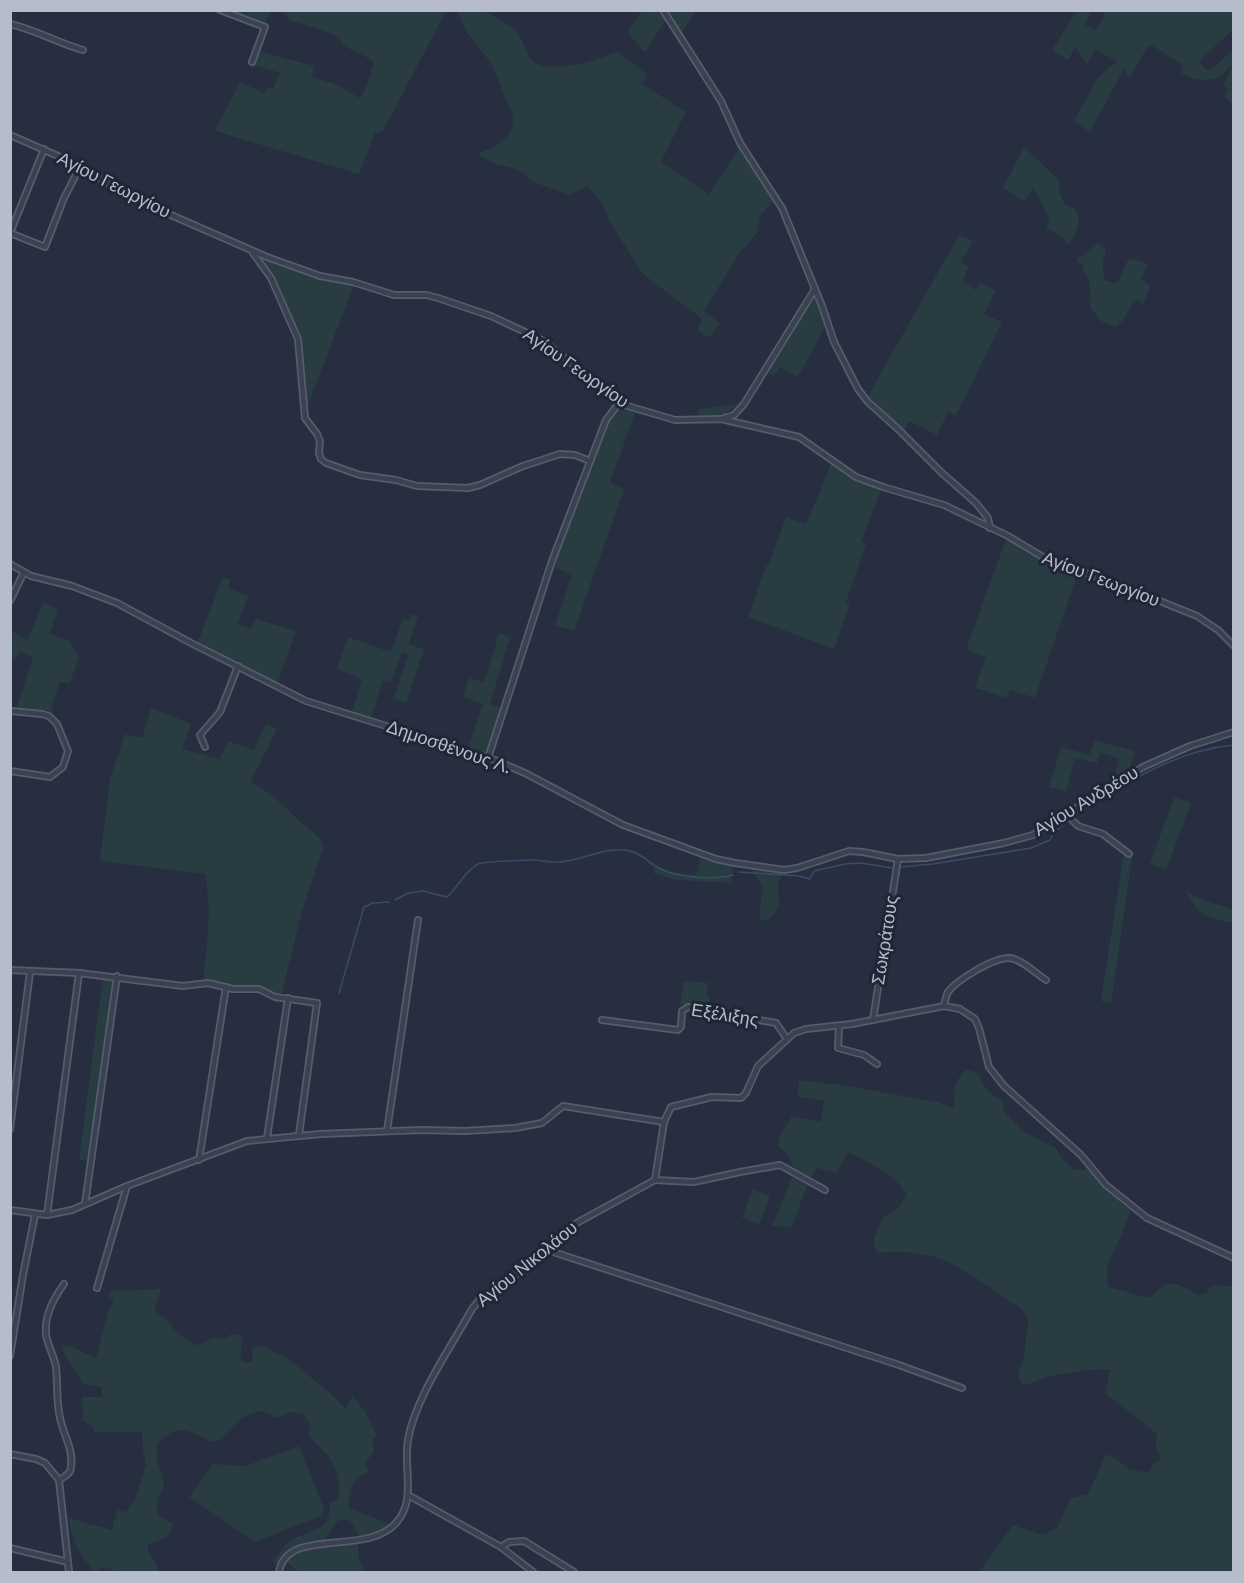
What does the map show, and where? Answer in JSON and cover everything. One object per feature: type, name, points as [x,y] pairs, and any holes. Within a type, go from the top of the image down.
[{"type":"street","points":[[220,10],[265,27],[252,62]]},
{"type":"street","points":[[663,10],[721,101],[740,143],[782,208],[815,288],[834,342],[858,389],[868,402],[976,503],[988,518],[990,528]]},
{"type":"street","points":[[10,24],[33,30],[65,45],[83,50]]},
{"type":"street","name":"Αγίου Γεωργίου","points":[[10,135],[80,167],[140,201],[250,250],[320,276],[353,282],[394,295],[428,295],[491,316],[544,341],[619,403],[675,420],[721,419],[799,437],[856,477],[944,504],[1048,560],[1120,585],[1197,616],[1218,630],[1233,646]]},
{"type":"street","points":[[44,149],[10,233],[45,247],[64,198],[80,167]]},
{"type":"street","points":[[250,250],[271,278],[298,339],[305,418],[317,434],[320,441],[319,453],[321,459],[326,463],[360,475],[396,480],[417,486],[468,488],[480,486],[523,466],[560,454],[575,455],[590,461]]},
{"type":"street","points":[[721,419],[734,415],[744,404],[815,288]]},
{"type":"street","points":[[488,758],[552,561],[606,420],[619,403]]},
{"type":"street","name":"Δημοσθένους Λ.","points":[[10,564],[31,576],[72,586],[117,603],[306,701],[488,758],[525,773],[623,825],[716,859],[784,870],[849,851],[898,859]]},
{"type":"street","points":[[10,601],[24,572]]},
{"type":"street","points":[[205,747],[200,735],[220,712],[238,666]]},
{"type":"street","points":[[10,711],[34,712],[49,716],[57,724],[68,751],[63,767],[50,777],[10,771]]},
{"type":"street","name":"Αγίου Ανδρέου","points":[[898,859],[926,858],[1004,843],[1036,834],[1143,767],[1190,746],[1233,732]]},
{"type":"street","points":[[1067,815],[1078,826],[1103,834],[1129,854]]},
{"type":"street","name":"Σωκράτους","points":[[873,1020],[898,859]]},
{"type":"street","points":[[387,1131],[418,920]]},
{"type":"street","points":[[944,1006],[947,995],[953,988],[999,959],[1012,958],[1046,980]]},
{"type":"street","points":[[10,970],[117,976],[183,986],[208,983],[241,990],[259,989],[275,997],[314,1002],[317,1006],[299,1135]]},
{"type":"street","points":[[10,1129],[30,972]]},
{"type":"street","points":[[47,1215],[79,973]]},
{"type":"street","points":[[85,1204],[117,976]]},
{"type":"street","points":[[199,1160],[226,987]]},
{"type":"street","points":[[267,1138],[288,998]]},
{"type":"street","points":[[825,1190],[780,1166],[694,1182],[655,1180],[664,1122],[671,1107],[712,1096],[741,1098],[746,1093],[758,1066],[794,1033],[806,1029],[840,1026],[944,1006],[960,1009],[975,1019],[988,1067],[992,1073],[1081,1155],[1106,1185],[1147,1218],[1233,1258]]},
{"type":"street","name":"Εξέλιξης","points":[[602,1020],[678,1030],[681,1027],[682,1011],[688,1007],[776,1023],[787,1039]]},
{"type":"street","points":[[840,1026],[838,1048],[864,1055],[877,1064]]},
{"type":"street","points":[[10,1210],[47,1215],[72,1210],[233,1145],[267,1138],[387,1131],[465,1131],[527,1126],[547,1120],[560,1107],[568,1106],[664,1122]]},
{"type":"street","name":"Αγίου Νικολάου","points":[[279,1572],[283,1558],[291,1551],[324,1544],[371,1539],[387,1532],[401,1517],[408,1495],[406,1471],[408,1441],[419,1405],[472,1309],[480,1299],[501,1288],[573,1225],[591,1213],[655,1180]]},
{"type":"street","points":[[97,1288],[127,1186]]},
{"type":"street","points":[[10,1356],[35,1215]]},
{"type":"street","points":[[544,1249],[899,1365],[962,1388]]},
{"type":"street","points":[[59,1480],[70,1473],[72,1465],[67,1434],[58,1412],[56,1368],[46,1334],[48,1313],[54,1297],[64,1284]]},
{"type":"street","points":[[10,1454],[36,1459],[45,1464],[59,1480],[69,1572]]},
{"type":"street","points":[[408,1495],[501,1547],[533,1572]]},
{"type":"street","points":[[501,1547],[509,1542],[524,1541],[574,1572]]},
{"type":"street","points":[[10,1548],[68,1562]]},
{"type":"green space","points":[[228,11],[272,11],[264,25]]},
{"type":"green space","points":[[282,11],[446,11],[383,131],[375,133],[359,174],[215,131],[240,82],[264,93],[268,87],[273,88],[280,73],[253,65],[259,51],[314,66],[312,77],[338,85],[360,98],[367,85],[374,61],[344,46],[341,40],[333,34],[289,20]]},
{"type":"green space","points":[[461,11],[484,12],[509,25],[519,34],[532,60],[540,65],[561,67],[574,65],[617,51],[647,74],[642,84],[686,112],[661,162],[709,194],[740,147],[758,172],[773,202],[761,214],[757,233],[738,255],[704,311],[720,323],[709,338],[698,331],[702,319],[643,274],[608,219],[603,205],[587,186],[570,195],[533,182],[525,174],[513,168],[492,163],[477,154],[492,148],[507,137],[512,128],[513,116],[491,63],[466,32],[458,13]]},
{"type":"green space","points":[[643,11],[696,11],[678,38],[668,18],[645,53],[627,32]]},
{"type":"green space","points":[[1077,11],[1091,13],[1085,25],[1096,30],[1106,11],[1233,11],[1233,30],[1199,61],[1205,69],[1210,70],[1233,50],[1233,105],[1225,96],[1228,89],[1223,86],[1232,67],[1230,66],[1214,79],[1195,79],[1182,74],[1181,64],[1151,45],[1146,49],[1130,78],[1128,78],[1125,67],[1090,132],[1074,121],[1097,79],[1117,61],[1095,50],[1087,64],[1075,47],[1068,60],[1052,50]]},
{"type":"green space","points":[[1024,147],[1058,179],[1063,201],[1075,208],[1078,223],[1069,245],[1062,237],[1046,227],[1050,219],[1033,188],[1024,201],[1003,188]]},
{"type":"green space","points":[[959,235],[973,241],[961,262],[969,267],[963,281],[976,290],[979,283],[996,290],[984,314],[1002,322],[956,415],[948,412],[937,435],[909,421],[904,432],[868,396]]},
{"type":"green space","points":[[1098,243],[1106,250],[1103,263],[1104,280],[1114,283],[1120,280],[1128,260],[1135,259],[1148,265],[1141,279],[1150,286],[1143,305],[1138,300],[1134,301],[1116,327],[1102,322],[1091,309],[1089,278],[1083,270],[1083,265],[1078,262],[1077,257],[1085,255]]},
{"type":"green space","points":[[258,255],[321,279],[354,285],[306,410],[300,336],[273,278]]},
{"type":"green space","points":[[815,292],[826,325],[798,377],[780,367],[774,376],[767,372]]},
{"type":"green space","points":[[738,404],[724,414],[696,418],[699,409]]},
{"type":"green space","points":[[625,410],[635,413],[610,483],[624,489],[574,631],[555,626],[572,574],[552,567],[608,420],[615,411]]},
{"type":"green space","points":[[832,462],[855,478],[881,490],[861,542],[866,544],[846,602],[850,604],[834,649],[748,617],[786,517],[806,524]]},
{"type":"green space","points":[[1006,539],[1037,558],[1077,575],[1035,698],[1010,690],[1007,698],[975,688],[986,657],[966,649]]},
{"type":"green space","points":[[223,577],[231,580],[228,588],[248,596],[238,624],[251,629],[256,619],[296,631],[277,684],[197,644]]},
{"type":"green space","points":[[43,603],[58,609],[50,633],[69,641],[79,656],[70,683],[60,682],[51,708],[55,717],[36,711],[16,710],[33,657],[19,651],[16,659],[11,656],[10,638],[13,632],[27,641]]},
{"type":"green space","points":[[411,614],[418,616],[409,644],[424,649],[406,703],[394,699],[408,655],[402,652],[391,683],[383,680],[371,719],[352,713],[362,679],[337,669],[348,637],[391,652],[403,618],[409,620]]},
{"type":"green space","points":[[499,633],[510,637],[490,704],[503,708],[488,754],[468,749],[483,704],[463,697],[469,678],[484,682]]},
{"type":"green space","points":[[151,708],[191,724],[182,749],[220,759],[228,741],[254,750],[266,724],[277,729],[251,782],[275,798],[324,845],[301,915],[282,992],[279,996],[262,989],[233,987],[213,981],[203,982],[208,915],[205,874],[100,861],[110,779],[125,734],[142,738]]},
{"type":"green space","points":[[1095,740],[1135,751],[1128,774],[1112,785],[1119,758],[1101,753],[1097,763],[1075,758],[1066,792],[1049,787],[1061,747],[1090,755]]},
{"type":"green space","points":[[1174,797],[1191,803],[1166,870],[1150,864]]},
{"type":"green space","points":[[627,849],[662,868],[679,873],[696,875],[701,857],[733,866],[731,883],[677,880],[653,873],[654,868],[651,865],[627,852]]},
{"type":"green space","points":[[1124,852],[1132,858],[1111,1004],[1101,1001]]},
{"type":"green space","points":[[750,870],[783,873],[778,883],[779,905],[767,921],[761,920],[761,884]]},
{"type":"green space","points":[[1185,891],[1205,901],[1233,909],[1233,923],[1203,915]]},
{"type":"green space","points":[[103,977],[115,978],[89,1161],[79,1160]]},
{"type":"green space","points":[[684,981],[708,983],[707,995],[710,997],[708,1010],[680,1004]]},
{"type":"green space","points":[[966,1070],[977,1073],[988,1090],[1002,1100],[1004,1111],[1021,1129],[1055,1147],[1064,1161],[1075,1170],[1091,1170],[1130,1211],[1108,1265],[1109,1287],[1149,1298],[1165,1284],[1178,1284],[1198,1295],[1206,1293],[1212,1285],[1233,1286],[1233,1572],[979,1572],[1013,1525],[1043,1535],[1057,1528],[1071,1498],[1088,1494],[1106,1454],[1117,1459],[1129,1469],[1149,1473],[1153,1464],[1161,1459],[1155,1445],[1157,1434],[1105,1393],[1110,1370],[1096,1369],[1068,1373],[1021,1385],[1018,1375],[1024,1355],[1028,1319],[1020,1308],[967,1272],[941,1259],[914,1253],[879,1253],[874,1247],[878,1227],[884,1217],[899,1207],[907,1195],[895,1181],[873,1165],[848,1152],[836,1173],[816,1168],[812,1178],[796,1172],[789,1156],[778,1145],[780,1135],[792,1116],[821,1122],[824,1101],[797,1097],[799,1080],[938,1102],[954,1109],[956,1084]]},
{"type":"green space","points":[[792,1177],[807,1185],[792,1227],[772,1226]]},
{"type":"green space","points":[[753,1189],[770,1196],[759,1225],[742,1218]]},
{"type":"green space","points":[[161,1289],[154,1311],[194,1345],[204,1343],[212,1337],[226,1339],[231,1334],[242,1336],[240,1355],[242,1361],[247,1363],[253,1360],[251,1348],[266,1346],[273,1352],[286,1357],[346,1409],[352,1396],[364,1410],[377,1436],[373,1439],[374,1451],[365,1464],[369,1472],[355,1481],[349,1508],[393,1525],[368,1537],[358,1534],[351,1522],[341,1520],[336,1522],[324,1541],[297,1546],[276,1565],[272,1560],[286,1544],[322,1526],[329,1513],[330,1502],[338,1500],[339,1480],[328,1456],[308,1433],[311,1426],[304,1415],[291,1412],[274,1417],[270,1413],[258,1411],[241,1418],[218,1441],[212,1442],[188,1431],[178,1430],[157,1444],[157,1461],[163,1476],[164,1488],[157,1501],[157,1512],[158,1516],[172,1523],[171,1532],[168,1535],[149,1544],[148,1550],[160,1572],[114,1572],[104,1567],[94,1572],[77,1549],[68,1518],[112,1530],[117,1510],[126,1512],[135,1500],[146,1465],[142,1432],[94,1432],[93,1427],[83,1421],[82,1397],[102,1397],[102,1387],[83,1384],[63,1352],[62,1346],[70,1346],[96,1358],[108,1312],[114,1300],[109,1298],[110,1291]]},
{"type":"green space","points":[[299,1446],[324,1509],[321,1516],[255,1542],[189,1497],[213,1464],[245,1466]]},
{"type":"green space","points":[[358,1544],[358,1555],[364,1572],[298,1572],[288,1563],[288,1559],[295,1554],[312,1547]]},
{"type":"waterway","points":[[1073,817],[1085,807],[1156,768],[1194,753],[1234,745]]},
{"type":"waterway","points":[[899,867],[933,864],[1031,848],[1050,840],[1054,832],[1068,821]]},
{"type":"waterway","points":[[395,900],[408,893],[423,891],[447,897],[469,871],[481,863],[532,860],[559,862],[612,850],[634,852],[657,867],[674,874],[705,878],[733,875]]},
{"type":"waterway","points":[[739,872],[799,876],[810,879],[814,871],[845,864],[861,863],[892,868]]},
{"type":"waterway","points":[[339,993],[364,907],[373,903],[389,902]]}]
